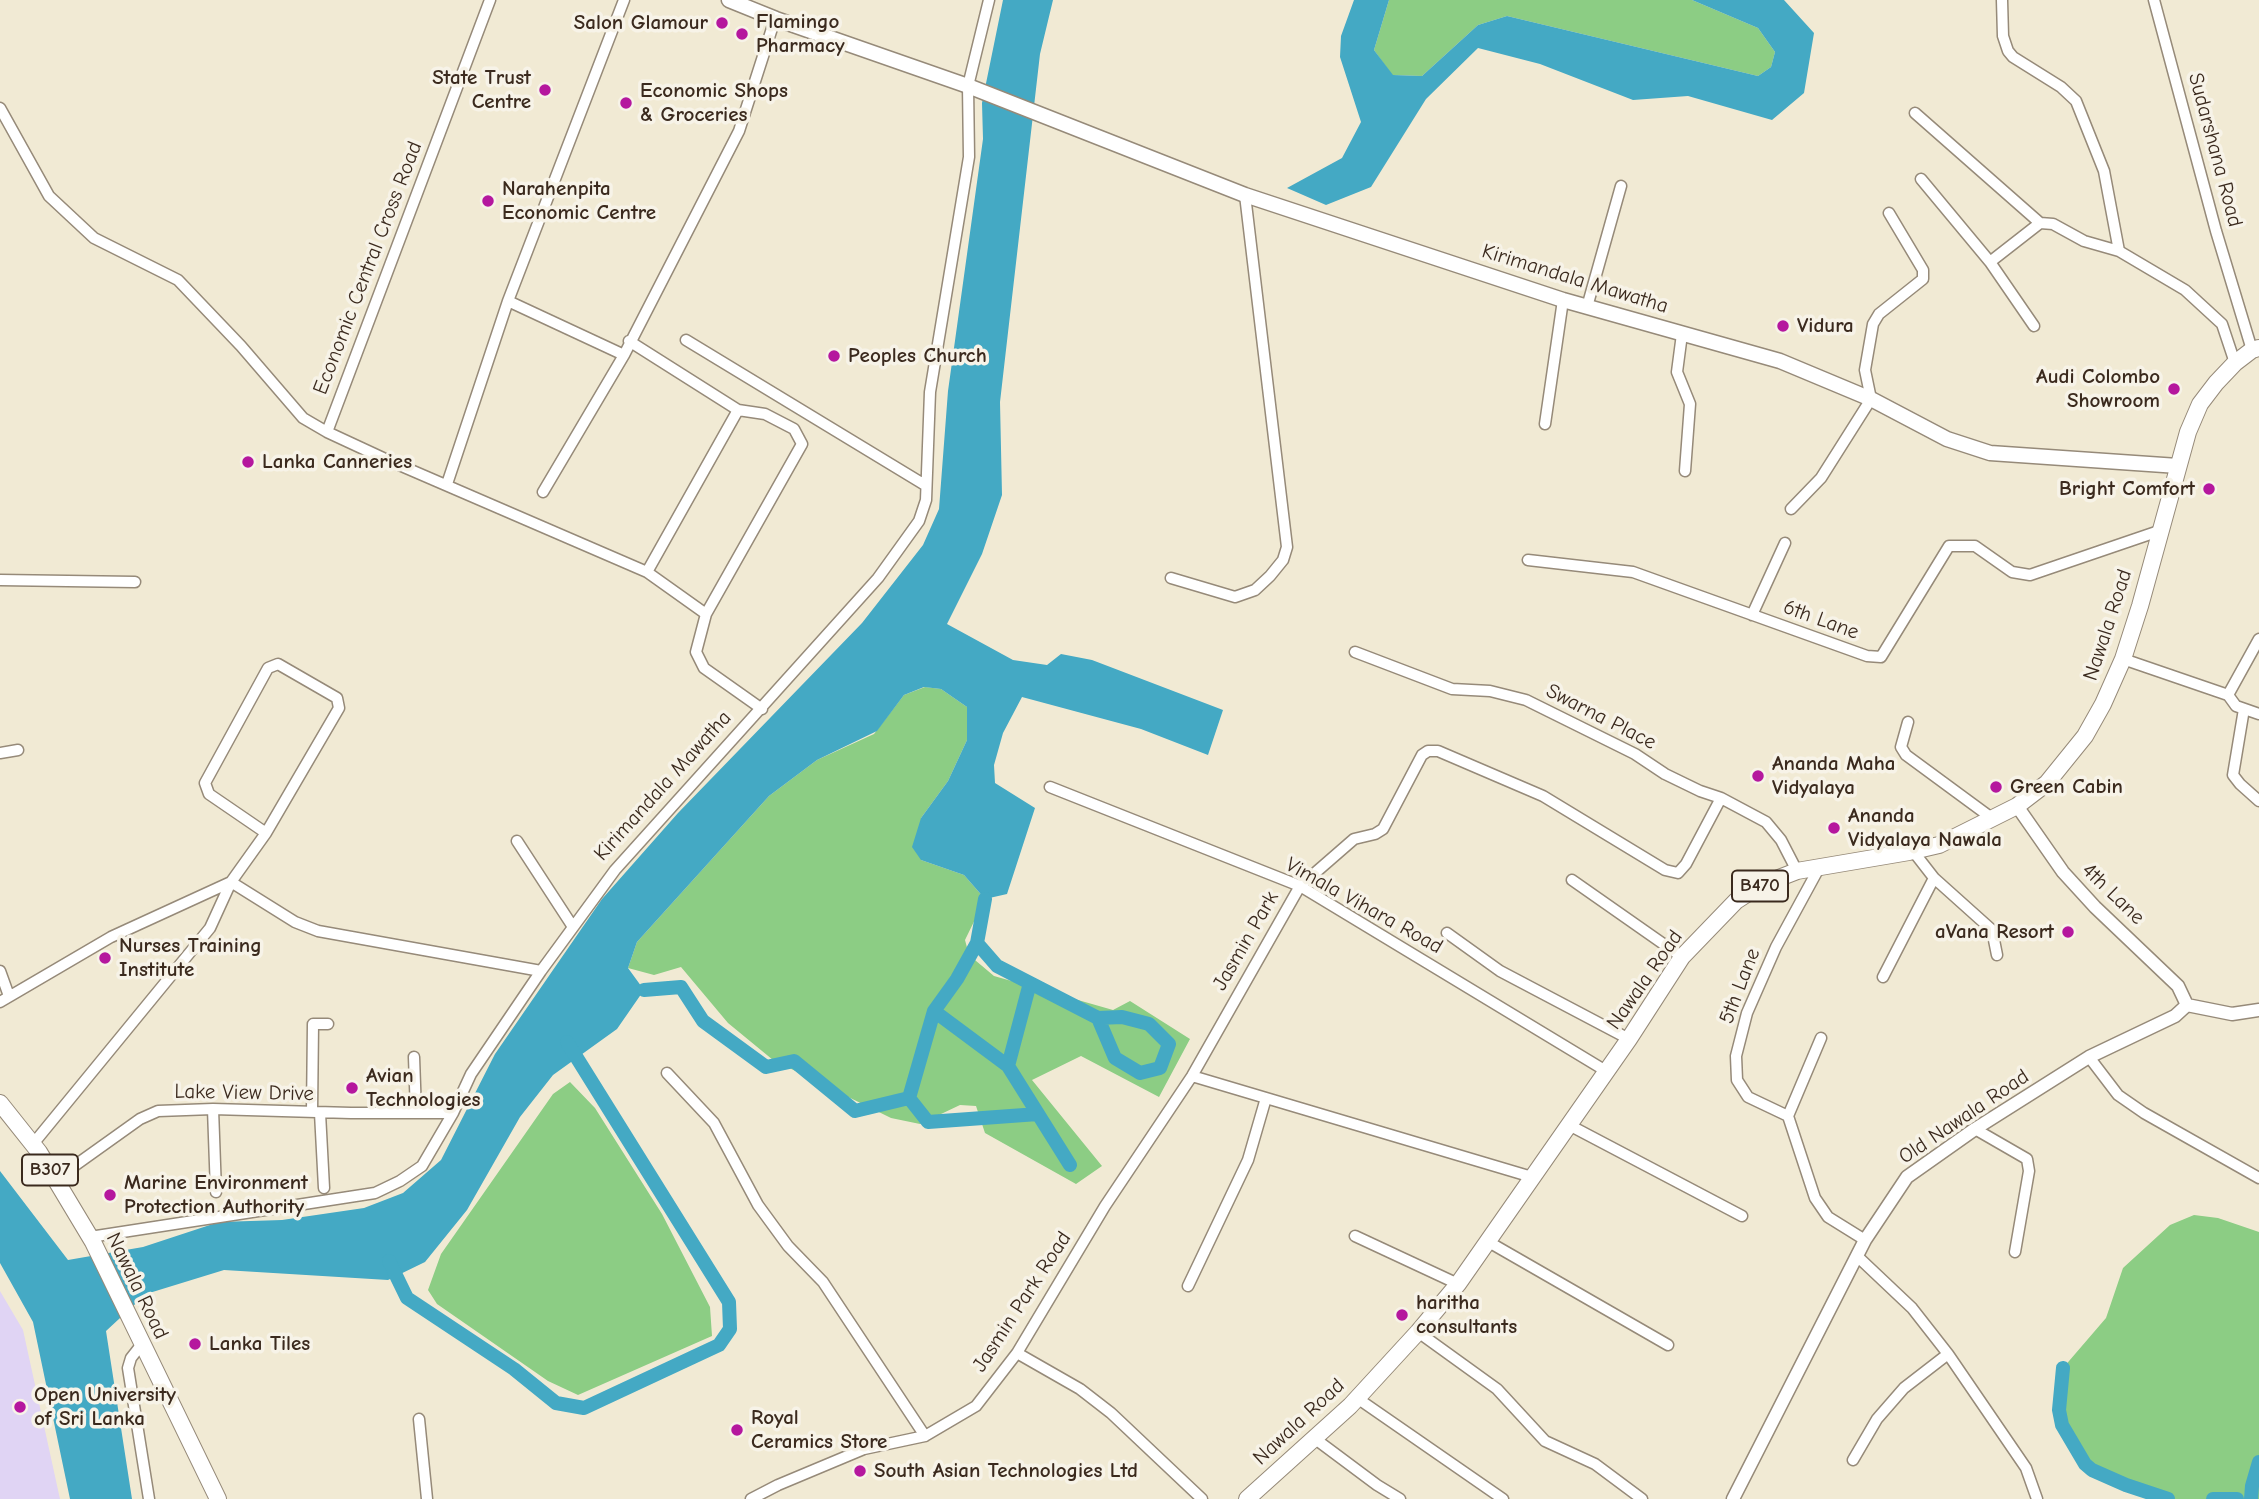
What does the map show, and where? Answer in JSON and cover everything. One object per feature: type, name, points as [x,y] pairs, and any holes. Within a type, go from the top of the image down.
[{"type":"main road","name":"Kirimandala Mawatha","points":[[729,0],[775,19],[968,86],[1245,195],[1563,300],[1780,361],[1871,399],[1947,439],[1990,453],[2178,466]]},
{"type":"main road","name":"Nawala Road","points":[[1247,1499],[1357,1398],[1458,1284],[1629,1039],[1682,957],[1736,901],[1761,885],[1797,871],[1939,845],[2017,806],[2047,783],[2085,736],[2104,704],[2123,659],[2188,432],[2200,404],[2235,363],[2255,349]]},
{"type":"main road","name":"Nawala Road","points":[[0,1103],[33,1144],[92,1240],[218,1499]]},
{"type":"street","name":"Economic Central Cross Road","points":[[327,432],[490,0]]},
{"type":"street","points":[[447,484],[508,302],[624,0]]},
{"type":"street","points":[[968,86],[989,0]]},
{"type":"street","points":[[2002,0],[2003,36],[2008,51],[2013,57],[2061,87],[2076,101],[2104,171],[2119,251]]},
{"type":"street","name":"Sudarshana Road","points":[[2154,0],[2216,231],[2255,349]]},
{"type":"street","points":[[543,492],[624,355],[739,131],[775,19]]},
{"type":"street","name":"Kirimandala Mawatha","points":[[92,1240],[375,1193],[422,1166],[453,1113],[471,1074],[541,971],[615,870],[878,578],[919,521],[926,499],[930,392],[968,157],[968,86]]},
{"type":"street","points":[[0,108],[49,196],[94,238],[178,280],[241,346],[303,418],[383,458],[647,572],[706,614]]},
{"type":"street","points":[[1915,113],[2040,223],[2053,224],[2084,241],[2119,251],[2185,290],[2222,324],[2235,363]]},
{"type":"street","points":[[1922,179],[1990,262],[2035,326]]},
{"type":"street","points":[[1587,307],[1621,186]]},
{"type":"street","points":[[1171,578],[1235,597],[1255,590],[1270,576],[1283,560],[1287,547],[1245,195]]},
{"type":"street","points":[[1791,509],[1821,478],[1871,399],[1865,370],[1873,324],[1879,314],[1923,279],[1923,270],[1889,213]]},
{"type":"street","points":[[1990,262],[2040,223]]},
{"type":"street","points":[[1545,424],[1563,300]]},
{"type":"street","points":[[508,302],[624,355]]},
{"type":"street","points":[[1682,334],[1677,372],[1690,404],[1685,471]]},
{"type":"street","points":[[686,340],[925,485]]},
{"type":"street","points":[[629,341],[738,410],[765,414],[794,429],[802,444],[706,614],[696,652],[704,668],[762,709]]},
{"type":"street","points":[[647,572],[738,410]]},
{"type":"street","name":"6th Lane","points":[[1528,559],[1633,572],[1867,656],[1881,657],[1950,546],[1975,546],[2012,572],[2030,575],[2159,531]]},
{"type":"street","points":[[1752,615],[1786,543]]},
{"type":"street","points":[[0,580],[135,582]]},
{"type":"street","points":[[2228,695],[2259,639]]},
{"type":"street","name":"Swarna Place","points":[[1355,652],[1452,689],[1490,691],[1526,701],[1635,754],[1665,774],[1721,798],[1766,822],[1781,840],[1797,871]]},
{"type":"street","points":[[2123,659],[2228,695],[2235,706],[2259,714]]},
{"type":"street","points":[[33,1144],[210,928],[231,882],[267,833],[340,708],[337,698],[278,664],[268,668],[205,783],[209,794],[267,833]]},
{"type":"street","points":[[2244,709],[2233,775],[2259,801]]},
{"type":"street","points":[[1908,722],[1901,747],[1906,755],[1993,819]]},
{"type":"street","points":[[0,753],[18,750]]},
{"type":"street","name":"Jasmin Park","points":[[1228,1011],[1300,887],[1354,839],[1375,834],[1383,829],[1422,755],[1428,751],[1438,751],[1543,796],[1665,870],[1678,873],[1686,864],[1721,798]]},
{"type":"street","name":"Vimala Vihara Road","points":[[1050,787],[1300,887],[1606,1071]]},
{"type":"street","name":"4th Lane","points":[[2017,806],[2063,872],[2178,986],[2187,1004]]},
{"type":"street","points":[[517,841],[573,927]]},
{"type":"street","points":[[1913,851],[1934,878],[1992,930],[1997,955]]},
{"type":"street","name":"5th Lane","points":[[1788,1116],[1748,1097],[1737,1080],[1735,1056],[1752,1000],[1776,947],[1819,867]]},
{"type":"street","points":[[1883,976],[1934,878]]},
{"type":"street","points":[[1572,880],[1682,957]]},
{"type":"street","points":[[231,882],[295,922],[318,931],[541,971]]},
{"type":"street","points":[[0,971],[4,999],[111,937],[231,882]]},
{"type":"street","points":[[1447,933],[1500,971],[1629,1039]]},
{"type":"street","points":[[2187,1004],[2232,1014],[2259,1010]]},
{"type":"street","name":"Old Nawala Road","points":[[1732,1499],[1865,1240],[1907,1177],[1975,1129],[2089,1057],[2175,1016],[2187,1004]]},
{"type":"street","name":"Jasmin Park Road","points":[[751,1499],[864,1449],[925,1436],[976,1406],[1017,1353],[1105,1206],[1192,1076],[1228,1011]]},
{"type":"street","points":[[324,1188],[316,1112],[313,1024],[328,1024]]},
{"type":"street","points":[[1821,1038],[1788,1116],[1815,1198],[1828,1217],[1865,1240]]},
{"type":"street","points":[[414,1057],[416,1113]]},
{"type":"street","points":[[2089,1057],[2118,1095],[2144,1113],[2259,1178]]},
{"type":"street","points":[[667,1073],[714,1123],[758,1205],[788,1246],[823,1282],[925,1436]]},
{"type":"street","points":[[1192,1076],[1532,1177]]},
{"type":"street","points":[[1188,1286],[1248,1160],[1266,1098]]},
{"type":"street","points":[[213,1109],[216,1192]]},
{"type":"street","name":"Lake View Drive","points":[[56,1179],[158,1111],[213,1109],[453,1113]]},
{"type":"street","points":[[1569,1125],[1742,1216]]},
{"type":"street","points":[[1975,1129],[2027,1159],[2029,1171],[2015,1252]]},
{"type":"street","points":[[1355,1236],[1458,1284]]},
{"type":"street","points":[[1487,1241],[1668,1345]]},
{"type":"street","points":[[1857,1256],[1912,1308],[1948,1354],[2026,1468],[2036,1499]]},
{"type":"street","points":[[1418,1332],[1497,1389],[1545,1441],[1595,1464],[1642,1499]]},
{"type":"street","points":[[142,1344],[131,1358],[128,1368],[149,1499]]},
{"type":"street","points":[[1017,1353],[1080,1389],[1111,1413],[1202,1499]]},
{"type":"street","points":[[1853,1460],[1877,1419],[1904,1388],[1948,1354]]},
{"type":"street","points":[[1357,1398],[1503,1499]]},
{"type":"street","points":[[419,1419],[427,1499]]},
{"type":"street","points":[[1314,1438],[1400,1499]]},
{"type":"shaded area","name":"Open University of Sri Lanka","points":[[0,1291],[23,1330],[60,1499],[0,1499]]},
{"type":"green space","points":[[1389,0],[1692,0],[1758,28],[1775,52],[1771,67],[1758,76],[1507,16],[1478,25],[1422,76],[1392,75],[1374,50]]},
{"type":"green space","points":[[925,687],[941,689],[967,707],[967,740],[948,781],[921,818],[921,860],[964,875],[985,899],[965,940],[969,955],[994,976],[1113,1010],[1130,1001],[1190,1039],[1159,1097],[1081,1056],[1032,1080],[1102,1166],[1076,1184],[985,1133],[976,1106],[960,1105],[920,1124],[891,1118],[773,1060],[728,1023],[681,967],[654,975],[628,968],[637,942],[769,796],[817,760],[874,734],[904,695]]},
{"type":"green space","points":[[570,1082],[595,1108],[662,1214],[710,1307],[712,1336],[578,1395],[548,1381],[437,1304],[428,1290],[441,1254],[553,1094]]},
{"type":"green space","points":[[2194,1215],[2218,1218],[2259,1232],[2259,1499],[2168,1499],[2126,1485],[2092,1470],[2085,1464],[2062,1425],[2059,1410],[2063,1368],[2106,1318],[2123,1268],[2170,1225]]},
{"type":"water","points":[[1003,0],[1053,0],[1040,54],[1000,402],[1002,495],[982,554],[947,624],[1013,660],[1047,665],[1061,654],[1092,660],[1223,710],[1208,755],[1141,729],[1022,697],[1003,733],[994,765],[995,783],[1035,808],[1007,894],[985,899],[964,875],[921,860],[912,847],[921,818],[948,781],[967,740],[967,707],[941,689],[924,687],[904,695],[877,731],[817,760],[769,796],[637,942],[628,968],[644,990],[617,1029],[553,1075],[520,1117],[467,1210],[425,1262],[388,1280],[224,1270],[146,1294],[106,1331],[132,1499],[70,1499],[33,1322],[0,1263],[0,1171],[68,1260],[143,1247],[219,1222],[282,1220],[364,1208],[403,1193],[441,1160],[495,1054],[602,899],[678,813],[862,623],[923,545],[939,509],[948,391],[983,139],[982,103]]},
{"type":"water","points":[[1354,0],[1389,0],[1374,50],[1393,75],[1422,76],[1478,25],[1507,16],[1758,76],[1771,67],[1775,52],[1758,28],[1692,0],[1784,0],[1814,33],[1804,93],[1772,120],[1688,96],[1633,100],[1540,64],[1478,48],[1426,99],[1371,187],[1326,205],[1287,188],[1342,158],[1361,122],[1340,57],[1341,36]]},
{"type":"waterway","points":[[985,899],[977,943],[997,966],[1098,1018],[1122,1017],[1149,1024],[1169,1044],[1160,1068],[1140,1073],[1115,1058],[1098,1018]]},
{"type":"waterway","points":[[644,990],[681,987],[703,1021],[766,1067],[794,1061],[855,1111],[909,1098],[934,1011],[957,979],[977,943]]},
{"type":"waterway","points":[[1008,1066],[1030,983]]},
{"type":"waterway","points":[[934,1011],[1008,1066],[1070,1165]]},
{"type":"waterway","points":[[389,1261],[407,1298],[514,1369],[556,1403],[584,1408],[719,1345],[730,1329],[729,1302],[567,1042]]},
{"type":"waterway","points":[[909,1098],[928,1122],[1038,1114]]},
{"type":"waterway","points":[[2063,1368],[2059,1410],[2062,1425],[2085,1464],[2092,1470],[2126,1485],[2168,1499]]},
{"type":"waterway","points":[[2251,1499],[2259,1462]]},
{"type":"waterway","points":[[2213,1499],[2237,1499]]},
{"type":"place","name":"Salon Glamour","points":[[722,23]]},
{"type":"place","name":"Flamingo Pharmacy","points":[[742,34]]},
{"type":"place","name":"State Trust Centre","points":[[545,90]]},
{"type":"place","name":"Economic Shops & Groceries","points":[[626,103]]},
{"type":"place","name":"Narahenpita Economic Centre","points":[[488,201]]},
{"type":"place","name":"Vidura","points":[[1783,326]]},
{"type":"place","name":"Peoples Church","points":[[834,356]]},
{"type":"place","name":"Audi Colombo Showroom","points":[[2174,389]]},
{"type":"place","name":"Lanka Canneries","points":[[248,462]]},
{"type":"place","name":"Bright Comfort","points":[[2209,489]]},
{"type":"place","name":"Ananda Maha Vidyalaya","points":[[1758,776]]},
{"type":"place","name":"Green Cabin","points":[[1996,787]]},
{"type":"place","name":"Ananda Vidyalaya Nawala","points":[[1834,828]]},
{"type":"place","name":"aVana Resort","points":[[2068,932]]},
{"type":"place","name":"Nurses Training Institute","points":[[105,958]]},
{"type":"place","name":"Avian Technologies","points":[[352,1088]]},
{"type":"place","name":"Marine Environment Protection Authority","points":[[110,1195]]},
{"type":"place","name":"haritha consultants","points":[[1402,1315]]},
{"type":"place","name":"Lanka Tiles","points":[[195,1344]]},
{"type":"place","name":"Open University of Sri Lanka","points":[[20,1407]]},
{"type":"place","name":"Royal Ceramics Store","points":[[737,1430]]},
{"type":"place","name":"South Asian Technologies Ltd","points":[[860,1471]]}]
